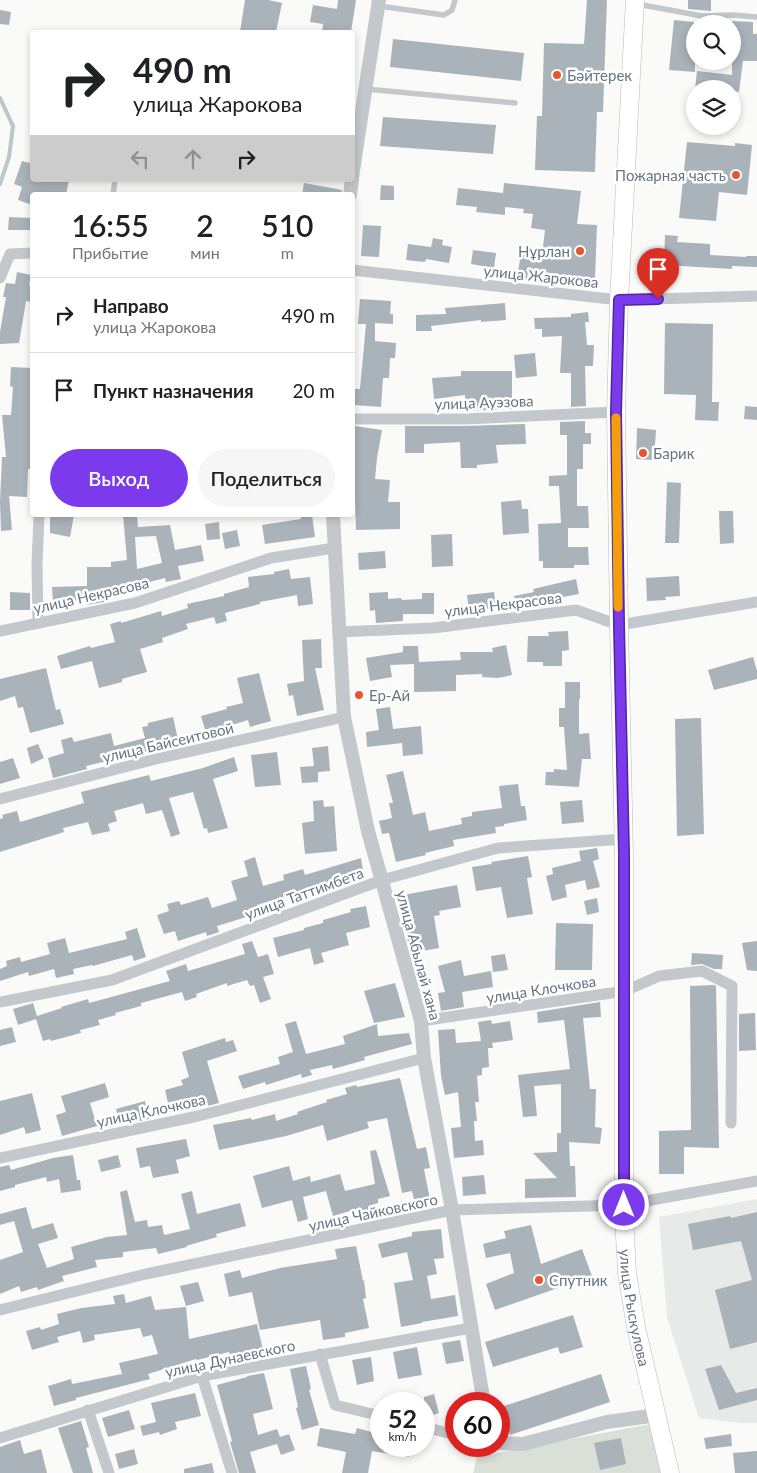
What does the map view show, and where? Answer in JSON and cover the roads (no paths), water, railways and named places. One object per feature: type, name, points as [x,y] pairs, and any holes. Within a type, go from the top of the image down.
[{"type":"main road","name":"улица Рыскулова","points":[[635,2],[619,300],[616,412],[624,839],[624,1205],[627,1274],[636,1327],[670,1473]]},
{"type":"street","points":[[355,159],[379,3]]},
{"type":"street","points":[[0,278],[10,254],[30,253]]},
{"type":"street","name":"улица Жарокова","points":[[355,270],[619,300],[757,296]]},
{"type":"street","name":"улица Ауэзова","points":[[355,418],[465,419],[616,412]]},
{"type":"street","points":[[38,623],[37,564],[39,517]]},
{"type":"street","name":"улица Абылай хана","points":[[333,517],[344,718],[368,830],[421,1021],[424,1058],[452,1210],[482,1392]]},
{"type":"street","name":"улица Некрасова","points":[[0,631],[136,603],[272,558],[334,548]]},
{"type":"street","name":"улица Некрасова","points":[[339,632],[433,628],[576,610],[619,625],[757,602]]},
{"type":"street","name":"улица Байсеитовой","points":[[0,800],[156,759],[344,718]]},
{"type":"street","name":"улица Таттимбета","points":[[0,1002],[112,980],[382,880],[498,848],[624,839]]},
{"type":"street","name":"улица Клочкова","points":[[421,1021],[625,991],[659,976],[702,971],[732,986],[731,1123]]},
{"type":"street","name":"улица Клочкова","points":[[0,1158],[198,1116],[424,1058]]},
{"type":"street","name":"улица Чайковского","points":[[0,1310],[146,1274],[452,1210],[624,1205],[757,1181]]},
{"type":"street","name":"улица Дунаевского","points":[[0,1438],[202,1376],[471,1328]]},
{"type":"street","points":[[320,1354],[335,1405],[370,1413]]},
{"type":"street","points":[[202,1376],[232,1473]]},
{"type":"street","points":[[88,1410],[109,1473]]},
{"type":"street","points":[[510,1443],[522,1444],[607,1422],[657,1415]]},
{"type":"lane","points":[[379,3],[444,15],[452,10],[455,0]]},
{"type":"lane","points":[[635,2],[702,16],[733,15],[757,17]]},
{"type":"lane","points":[[366,89],[515,103]]},
{"type":"waterway","points":[[0,98],[13,126],[9,157],[0,184]]},
{"type":"place","name":"Бәйтерек","points":[[557,75]]},
{"type":"place","name":"Пожарная часть","points":[[736,175]]},
{"type":"place","name":"Нұрлан","points":[[580,251]]},
{"type":"place","name":"Барик","points":[[643,453]]},
{"type":"place","name":"Ер-Ай","points":[[359,695]]},
{"type":"place","name":"Спутник","points":[[539,1280]]}]
